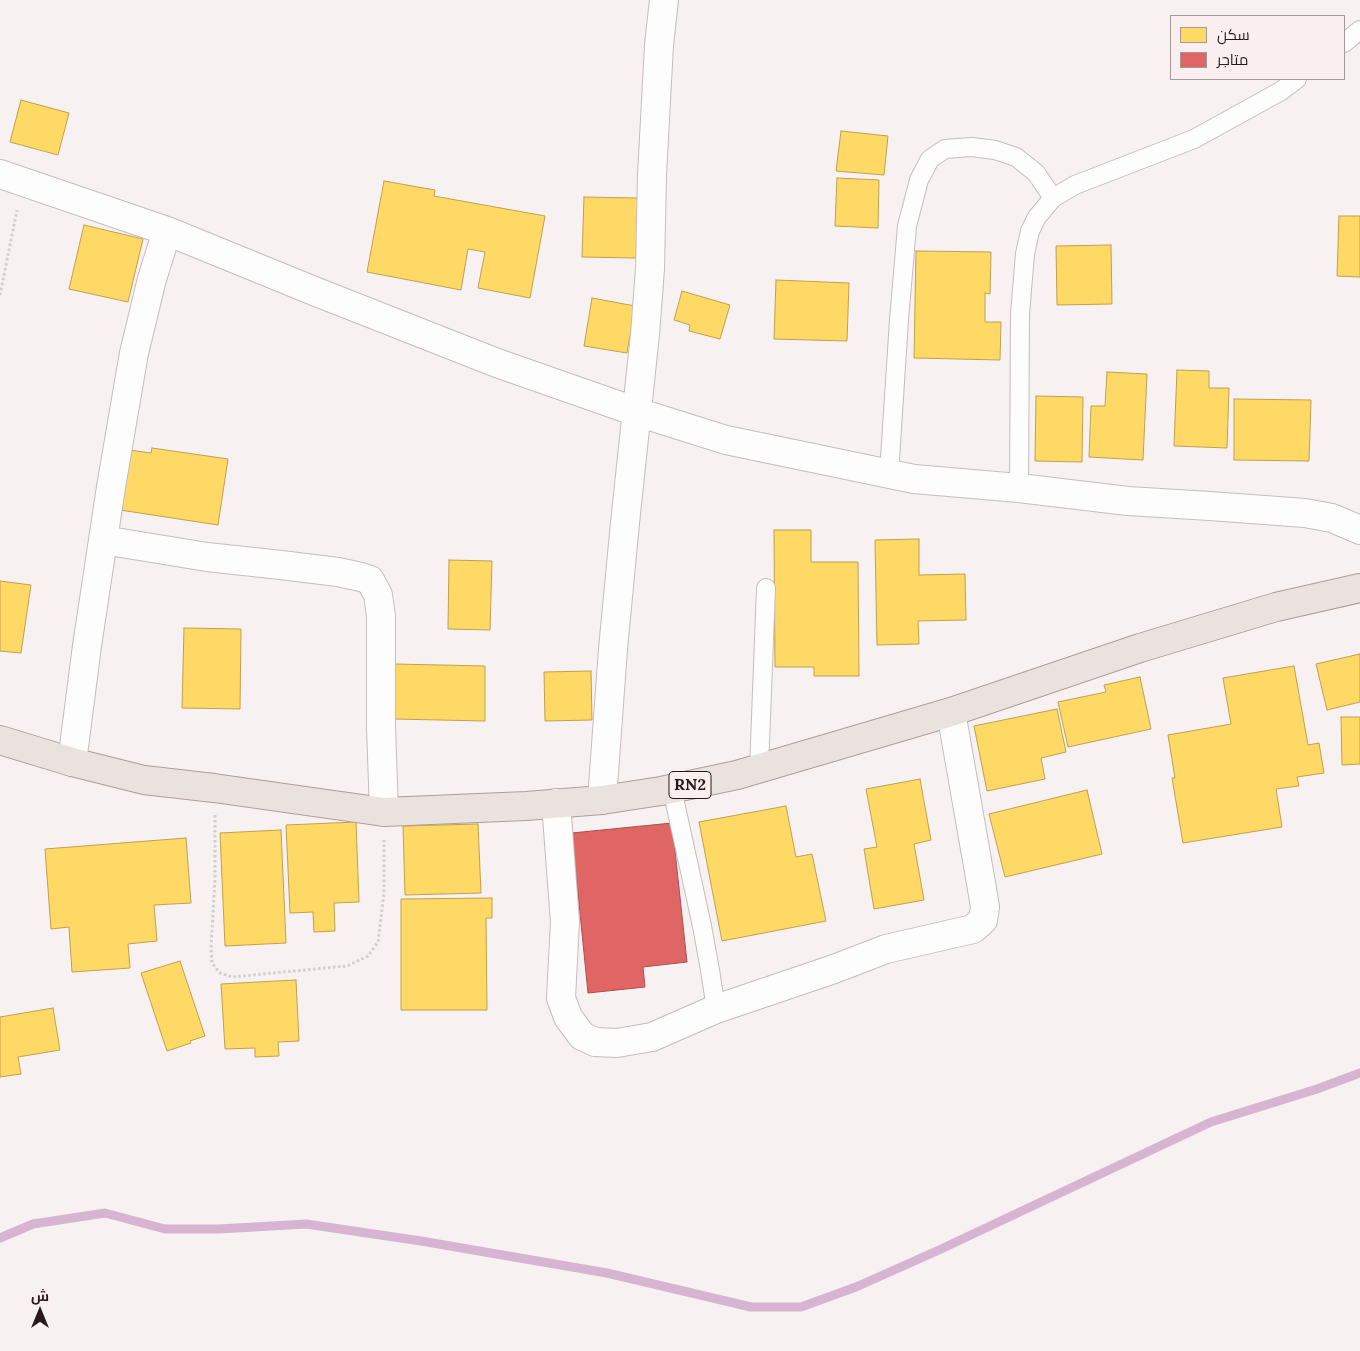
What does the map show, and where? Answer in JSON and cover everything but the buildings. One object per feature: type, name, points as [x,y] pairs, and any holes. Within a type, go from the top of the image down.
[{"type":"main road","name":"RN2","points":[[0,740],[72,762],[144,780],[384,812],[526,806],[602,800],[672,788],[759,769],[951,712],[1140,648],[1276,607],[1360,588]]},
{"type":"street","points":[[602,800],[620,572],[645,334],[650,268],[652,174],[659,46],[664,0]]},
{"type":"street","points":[[11,178],[167,231],[488,359],[637,412],[726,440],[914,478],[1128,501],[1305,513],[1332,518],[1360,530]]},
{"type":"street","points":[[72,762],[103,540],[134,353],[152,279],[167,231]]},
{"type":"street","points":[[103,540],[207,557],[338,572],[370,580],[378,595],[381,616],[381,727],[384,812]]},
{"type":"street","points":[[556,804],[565,922],[561,998],[568,1017],[582,1036],[595,1042],[616,1043],[652,1037],[716,1009],[834,969],[886,949],[973,929],[983,920],[985,907],[982,884],[951,712]]},
{"type":"lane","points":[[1345,42],[1360,30]]},
{"type":"lane","points":[[1019,488],[1020,314],[1025,254],[1030,231],[1037,217],[1053,198],[1075,185],[1194,138],[1281,91],[1296,80]]},
{"type":"lane","points":[[890,474],[899,320],[907,226],[919,180],[930,159],[945,149],[972,147],[994,150],[1016,157],[1036,173],[1053,198]]},
{"type":"lane","points":[[759,769],[766,588]]},
{"type":"lane","points":[[672,788],[702,926],[716,1009]]},
{"type":"path","points":[[0,295],[11,178]]},
{"type":"path","points":[[214,788],[216,878],[211,948],[212,963],[220,973],[232,977],[347,966],[368,956],[378,942],[384,893],[384,812]]},
{"type":"waterway","points":[[0,1238],[33,1224],[105,1213],[165,1229],[219,1229],[306,1224],[421,1241],[607,1273],[751,1307],[801,1307],[856,1287],[939,1250],[1211,1122],[1317,1089],[1360,1073]]}]
